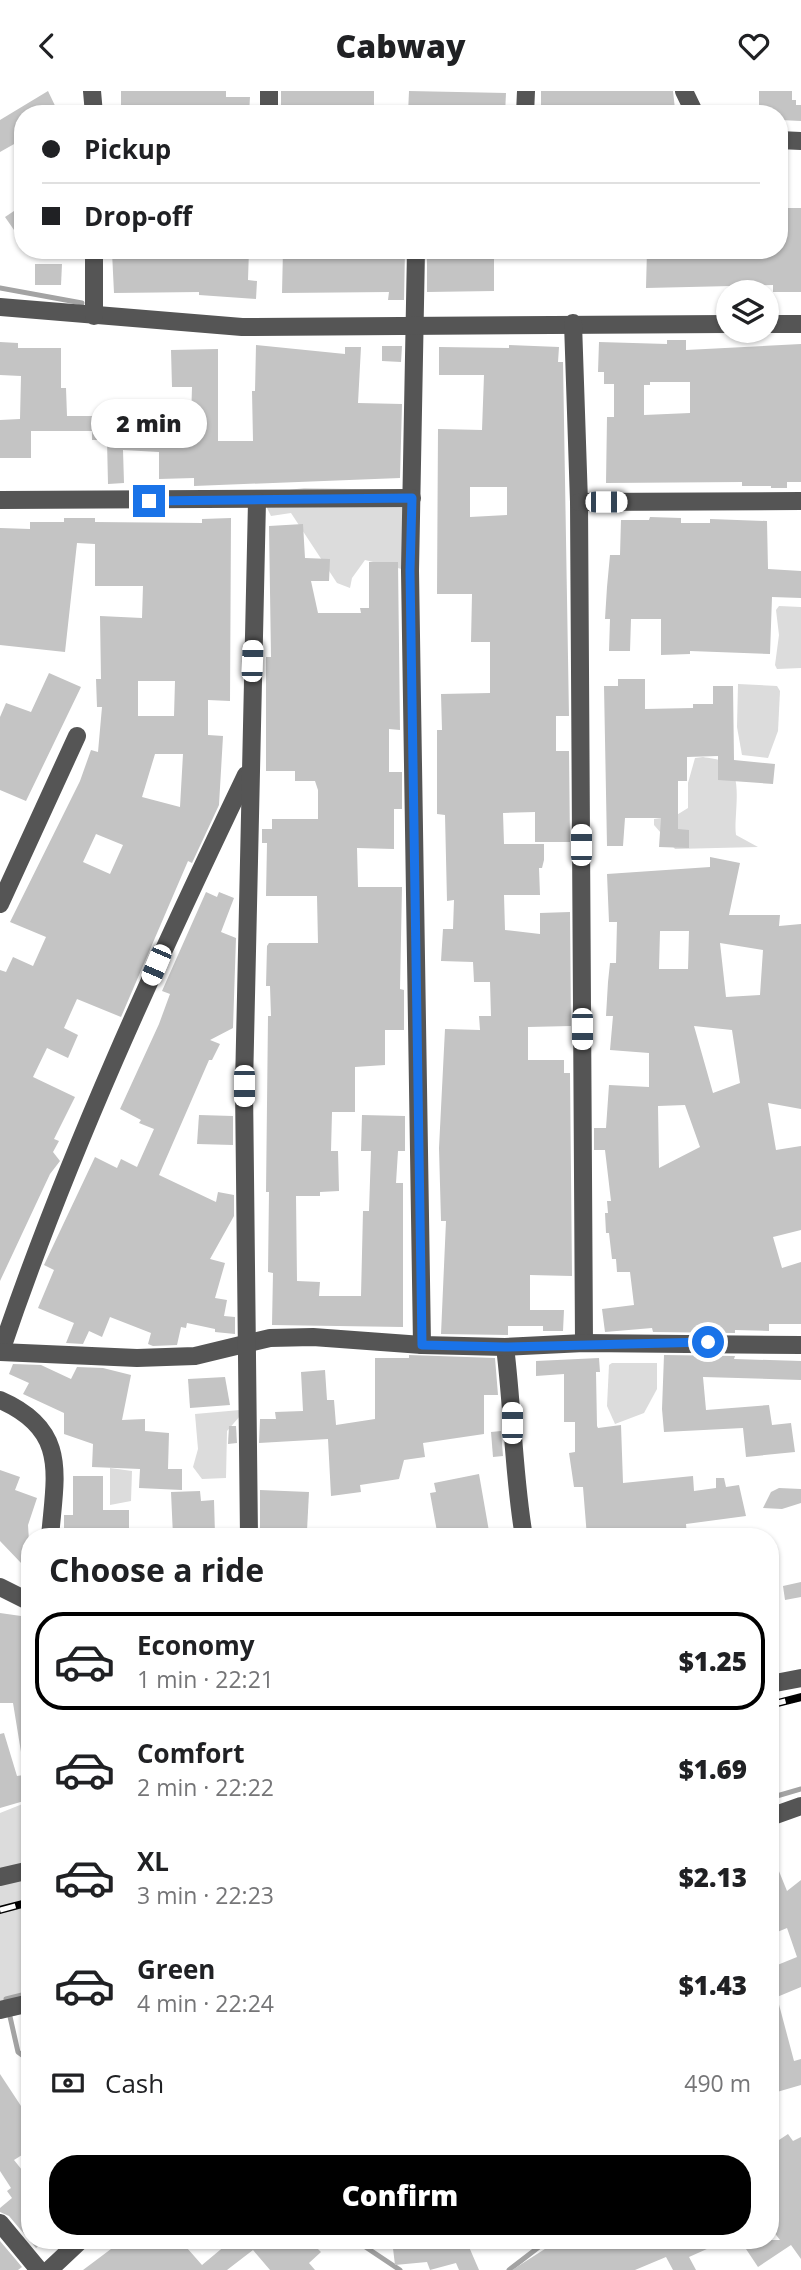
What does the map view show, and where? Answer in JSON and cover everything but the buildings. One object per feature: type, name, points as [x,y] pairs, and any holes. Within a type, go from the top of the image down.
[{"type":"street","points":[[94,259],[94,316]]},
{"type":"street","points":[[416,259],[417,325],[410,571],[422,1345]]},
{"type":"street","points":[[0,307],[242,327],[716,324]]},
{"type":"street","points":[[573,323],[579,502],[584,1343]]},
{"type":"street","points":[[779,324],[801,324]]},
{"type":"street","points":[[0,500],[257,501],[412,498]]},
{"type":"street","points":[[249,1528],[244,1086],[257,501]]},
{"type":"street","points":[[579,502],[801,501]]},
{"type":"street","points":[[0,904],[77,736]]},
{"type":"street","points":[[249,769],[156,965],[60,1189],[1,1351],[53,1356],[195,1356],[270,1338],[313,1337],[422,1345],[505,1347],[584,1343],[801,1345]]},
{"type":"street","points":[[505,1347],[512,1401],[512,1444],[523,1528]]},
{"type":"street","points":[[0,1400],[14,1406],[39,1426],[54,1454],[50,1528]]},
{"type":"street","points":[[0,1587],[21,1598]]},
{"type":"street","points":[[779,1682],[801,1678]]},
{"type":"street","points":[[779,1814],[801,1806]]},
{"type":"street","points":[[0,1877],[21,1872]]},
{"type":"street","points":[[0,2010],[21,2006]]},
{"type":"street","points":[[0,2223],[21,2248]]},
{"type":"street","points":[[22,2249],[39,2270]]},
{"type":"street","points":[[49,2270],[71,2249]]},
{"type":"shaded area","points":[[304,488],[401,490],[410,571],[365,560],[352,578],[350,588],[337,583],[291,513],[271,516],[260,494]]},
{"type":"shaded area","points":[[779,606],[801,607],[801,668],[777,669],[775,665],[779,635],[776,610]]},
{"type":"shaded area","points":[[738,684],[777,686],[780,691],[778,731],[768,758],[742,755],[737,727]]},
{"type":"shaded area","points":[[695,758],[722,761],[730,767],[737,796],[736,835],[758,847],[675,849],[654,825],[654,819],[675,816],[688,808],[688,783]]},
{"type":"shaded area","points":[[657,1363],[657,1389],[644,1413],[615,1424],[607,1406],[609,1365]]},
{"type":"shaded area","points":[[240,1410],[240,1416],[227,1431],[226,1478],[202,1479],[193,1467],[198,1449],[195,1414]]},
{"type":"shaded area","points":[[110,1468],[132,1471],[131,1501],[110,1505]]},
{"type":"shaded area","points":[[21,1805],[21,2014],[0,2019],[0,1813]]},
{"type":"waterway","points":[[0,288],[82,303]]},
{"type":"waterway","points":[[779,1795],[801,1789]]},
{"type":"waterway","points":[[21,1995],[6,1999],[18,2052],[21,2054]]},
{"type":"waterway","points":[[368,2249],[400,2270]]},
{"type":"waterway","points":[[509,2270],[536,2249]]},
{"type":"railway","points":[[779,1703],[801,1697]]},
{"type":"railway","points":[[0,1910],[21,1904]]},
{"type":"route","points":[[149,501],[412,498],[410,571],[422,1345],[505,1347],[708,1342]]}]
